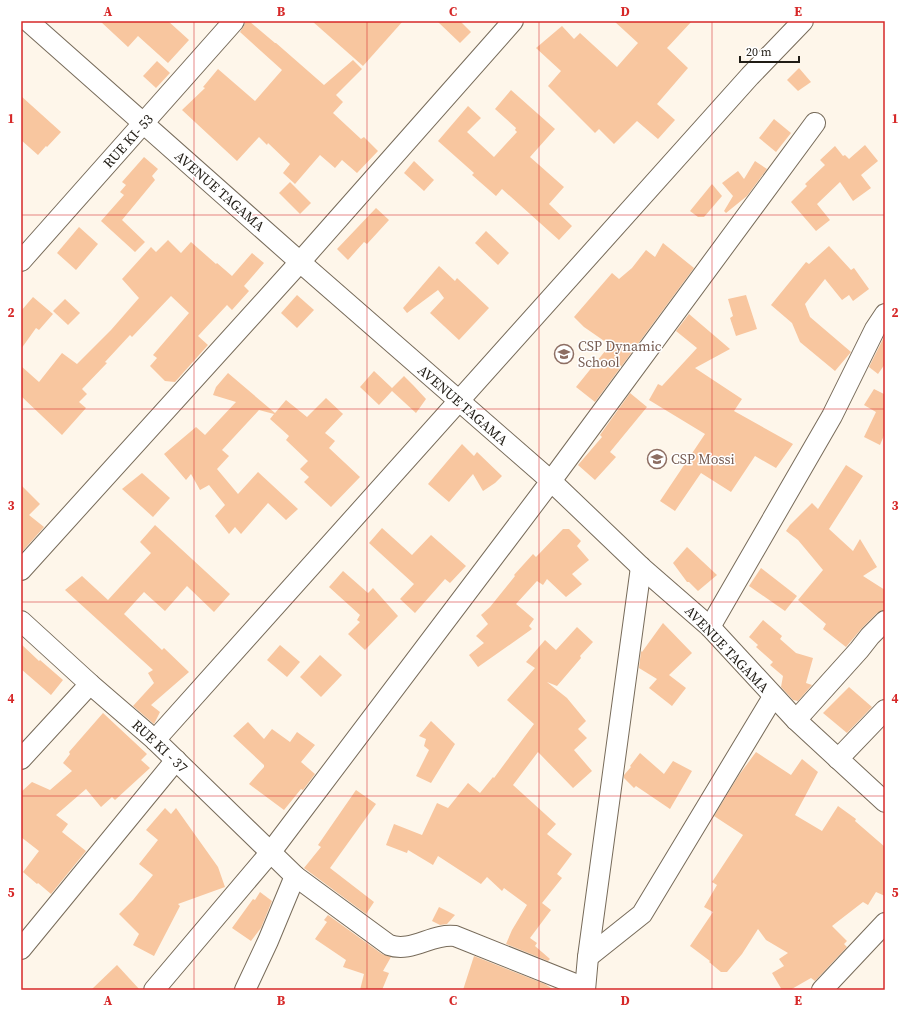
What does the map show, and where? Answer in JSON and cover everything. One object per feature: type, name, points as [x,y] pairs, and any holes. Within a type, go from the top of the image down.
[{"type":"street","name":"AVENUE TAGAMA","points":[[28,21],[300,262],[551,481],[642,567],[710,627],[773,697],[885,802]]},
{"type":"street","name":"RUE KI- 53","points":[[21,261],[234,21]]},
{"type":"street","points":[[21,570],[300,262],[513,21]]},
{"type":"street","points":[[155,740],[750,76],[803,21]]},
{"type":"street","points":[[154,990],[270,853],[551,481],[815,123]]},
{"type":"street","points":[[710,627],[832,416],[875,329],[885,314]]},
{"type":"street","points":[[585,989],[642,567]]},
{"type":"street","name":"RUE KI - 37","points":[[21,621],[90,684],[155,740],[295,876],[390,945],[398,948],[409,947],[439,936],[455,936],[585,989]]},
{"type":"street","points":[[796,720],[885,621]]},
{"type":"street","points":[[21,759],[90,684]]},
{"type":"street","points":[[588,958],[642,914],[773,697]]},
{"type":"street","points":[[838,759],[885,710]]},
{"type":"street","points":[[21,949],[176,760]]},
{"type":"street","points":[[245,990],[268,941],[295,876]]},
{"type":"street","points":[[822,990],[885,923]]},
{"type":"building","points":[[100,21],[168,21],[189,40],[168,63],[138,36],[128,47]]},
{"type":"building","points":[[245,21],[249,21],[324,85],[353,60],[362,69],[336,95],[343,102],[333,113],[361,139],[364,137],[378,151],[357,173],[342,160],[335,168],[320,155],[295,184],[283,173],[290,164],[268,143],[267,145],[259,137],[237,161],[182,110],[205,88],[203,87],[218,69],[255,101],[282,70],[240,32],[245,24]]},
{"type":"building","points":[[312,21],[403,21],[363,66]]},
{"type":"building","points":[[437,21],[460,21],[471,32],[460,43]]},
{"type":"building","points":[[614,21],[692,21],[667,48],[688,68],[657,104],[675,120],[658,139],[637,121],[614,144],[599,129],[595,133],[548,86],[561,71],[536,48],[562,26],[574,39],[580,33],[617,67],[638,43]]},
{"type":"building","points":[[157,61],[170,73],[156,88],[143,76]]},
{"type":"building","points":[[799,68],[811,82],[798,91],[787,80]]},
{"type":"building","points":[[511,90],[555,129],[530,157],[564,187],[549,204],[572,226],[559,240],[502,189],[496,196],[472,175],[474,173],[438,141],[468,106],[481,118],[467,132],[494,157],[517,132],[515,130],[516,128],[495,109]]},
{"type":"building","points":[[21,96],[61,132],[38,155],[21,140]]},
{"type":"building","points":[[774,119],[791,133],[776,152],[759,138]]},
{"type":"building","points":[[865,145],[878,161],[861,175],[871,188],[853,201],[840,182],[817,204],[830,220],[816,231],[791,202],[807,186],[805,184],[825,165],[820,160],[835,146],[843,156],[845,155],[849,159]]},
{"type":"building","points":[[144,157],[158,169],[152,176],[155,180],[122,220],[145,242],[135,252],[101,221],[124,195],[120,192],[126,185],[122,182]]},
{"type":"building","points":[[414,161],[434,180],[424,191],[404,173]]},
{"type":"building","points":[[755,161],[767,169],[747,196],[726,213],[724,211],[733,196],[722,183],[738,171],[744,179]]},
{"type":"building","points":[[290,182],[311,203],[300,214],[279,193]]},
{"type":"building","points":[[712,184],[722,196],[704,217],[698,217],[690,211]]},
{"type":"building","points":[[376,208],[389,220],[367,244],[364,242],[348,260],[337,249]]},
{"type":"building","points":[[79,227],[98,244],[76,270],[57,253]]},
{"type":"building","points":[[486,231],[509,253],[498,265],[475,243]]},
{"type":"building","points":[[168,240],[181,253],[191,242],[232,276],[252,253],[264,263],[244,286],[249,291],[232,310],[227,305],[198,336],[208,345],[175,382],[165,381],[150,366],[157,358],[153,355],[189,313],[171,296],[132,337],[130,335],[105,362],[107,363],[82,389],[87,394],[79,402],[86,408],[62,435],[21,396],[21,366],[39,382],[62,353],[77,364],[111,330],[139,298],[122,279],[151,247],[156,252]]},
{"type":"building","points":[[663,243],[694,268],[595,402],[576,387],[610,345],[584,327],[574,317],[612,273],[619,279],[632,268],[646,250],[655,257]]},
{"type":"building","points":[[829,246],[851,270],[854,268],[869,289],[853,301],[849,295],[842,300],[825,279],[805,304],[810,317],[851,352],[835,371],[800,342],[792,323],[771,305],[806,262],[809,264]]},
{"type":"building","points":[[439,266],[455,281],[457,278],[489,308],[459,340],[430,313],[444,298],[438,290],[407,313],[403,308]]},
{"type":"building","points":[[297,295],[314,310],[297,328],[281,313]]},
{"type":"building","points":[[746,295],[757,329],[736,336],[730,318],[733,316],[728,299]]},
{"type":"building","points":[[33,297],[53,314],[39,330],[36,328],[21,349],[21,311]]},
{"type":"building","points":[[65,299],[80,313],[68,325],[53,311]]},
{"type":"building","points":[[689,314],[730,349],[695,368],[742,399],[734,411],[793,444],[776,468],[755,456],[731,492],[701,473],[675,511],[660,501],[705,434],[649,400],[658,384],[662,386],[697,348],[676,331]]},
{"type":"building","points":[[885,335],[885,364],[878,374],[869,367]]},
{"type":"building","points":[[374,371],[392,388],[404,376],[413,385],[426,399],[416,413],[392,391],[379,405],[360,387]]},
{"type":"building","points":[[228,373],[275,413],[286,400],[307,417],[326,398],[343,414],[325,433],[335,441],[329,448],[360,477],[331,507],[304,482],[309,477],[300,469],[308,461],[286,440],[289,436],[270,419],[274,414],[259,410],[222,450],[229,456],[217,469],[238,494],[258,472],[298,509],[286,520],[268,503],[241,534],[235,527],[229,534],[215,516],[225,505],[209,485],[200,490],[191,474],[186,480],[164,454],[196,427],[205,435],[236,402],[213,395],[216,387]]},
{"type":"building","points":[[874,389],[884,394],[885,390],[885,433],[880,445],[864,437],[876,412],[864,405]]},
{"type":"building","points":[[630,393],[647,407],[610,452],[616,457],[595,480],[578,465],[602,437],[600,435]]},
{"type":"building","points":[[462,444],[474,456],[477,452],[502,476],[483,491],[473,474],[449,502],[428,484]]},
{"type":"building","points":[[846,465],[863,476],[829,529],[853,551],[860,539],[877,567],[863,576],[885,590],[885,610],[877,613],[846,647],[823,629],[826,624],[798,600],[823,570],[798,540],[786,531],[812,503],[818,509]]},
{"type":"building","points":[[142,473],[170,498],[153,517],[122,489]]},
{"type":"building","points":[[21,485],[40,504],[29,515],[44,527],[21,553]]},
{"type":"building","points":[[155,525],[230,594],[214,612],[187,586],[165,611],[144,592],[124,614],[162,650],[164,648],[189,672],[151,705],[160,712],[154,724],[133,706],[154,683],[148,673],[153,670],[65,590],[82,576],[108,600],[151,553],[140,542]]},
{"type":"building","points":[[382,528],[412,555],[431,535],[466,566],[450,583],[445,579],[415,613],[400,599],[414,584],[369,543]]},
{"type":"building","points":[[563,529],[569,529],[581,541],[577,546],[589,560],[572,574],[582,584],[566,597],[547,579],[543,585],[537,581],[516,604],[534,619],[529,626],[532,629],[478,667],[469,655],[484,643],[476,636],[488,624],[481,615],[490,607],[515,576],[514,575],[533,554],[536,557]]},
{"type":"building","points":[[687,547],[717,575],[698,591],[689,582],[687,582],[673,563]]},
{"type":"building","points":[[761,568],[797,596],[785,611],[749,586]]},
{"type":"building","points":[[343,571],[368,593],[373,588],[398,616],[365,650],[348,634],[360,622],[357,620],[360,615],[329,587]]},
{"type":"building","points":[[763,620],[782,636],[780,639],[796,653],[813,658],[806,683],[812,685],[798,701],[793,700],[781,687],[783,676],[770,665],[773,662],[756,647],[758,645],[749,637]]},
{"type":"building","points":[[663,623],[692,653],[669,675],[686,688],[672,706],[649,688],[657,679],[639,668],[641,651],[642,652]]},
{"type":"building","points":[[577,627],[593,642],[557,686],[547,682],[567,698],[586,721],[578,729],[587,738],[574,750],[592,771],[573,788],[538,752],[513,785],[556,824],[547,834],[572,854],[557,874],[562,878],[542,903],[551,910],[530,938],[537,943],[535,946],[550,959],[548,961],[506,944],[512,930],[527,905],[504,888],[502,891],[487,877],[481,884],[438,856],[433,865],[408,850],[407,853],[386,845],[394,824],[422,835],[437,803],[448,808],[468,783],[480,793],[493,777],[494,778],[534,724],[507,700],[535,668],[526,662],[545,640],[556,650]]},
{"type":"building","points":[[21,644],[63,680],[51,695],[21,669]]},
{"type":"building","points":[[280,645],[300,662],[287,677],[267,660]]},
{"type":"building","points":[[320,655],[342,675],[321,697],[300,677]]},
{"type":"building","points":[[849,687],[872,707],[847,733],[823,713]]},
{"type":"building","points":[[103,713],[147,754],[141,760],[150,768],[115,800],[112,797],[101,807],[86,789],[56,815],[68,824],[62,832],[86,851],[51,894],[23,872],[39,851],[21,837],[21,792],[32,782],[50,790],[72,771],[63,763],[70,754],[69,752]]},
{"type":"building","points":[[431,721],[455,744],[431,783],[416,776],[429,750],[424,746],[426,739],[419,736]]},
{"type":"building","points":[[248,722],[264,739],[272,729],[290,742],[297,732],[315,745],[301,762],[315,774],[303,790],[301,789],[284,810],[249,784],[264,767],[264,765],[233,736]]},
{"type":"building","points":[[756,752],[791,775],[802,759],[818,772],[795,815],[822,831],[838,806],[856,819],[855,821],[885,847],[885,896],[876,892],[868,905],[863,902],[832,926],[847,941],[844,944],[847,947],[815,981],[811,978],[790,990],[782,990],[772,973],[784,966],[779,959],[788,953],[766,940],[758,929],[742,954],[727,972],[721,972],[709,962],[710,961],[690,946],[713,912],[704,907],[717,885],[712,882],[743,835],[714,816],[739,775]]},
{"type":"building","points":[[640,753],[664,774],[673,761],[692,771],[670,809],[636,786],[634,788],[624,778],[624,775]]},
{"type":"building","points":[[356,790],[376,804],[330,868],[374,902],[366,914],[304,868],[321,847],[318,845]]},
{"type":"building","points":[[165,808],[171,814],[176,808],[218,867],[225,887],[178,904],[180,906],[154,956],[133,945],[139,934],[119,914],[133,900],[153,875],[139,864],[158,840],[146,830]]},
{"type":"building","points":[[260,892],[272,901],[261,928],[251,941],[232,928],[253,899],[255,900]]},
{"type":"building","points":[[439,907],[455,915],[447,924],[440,925],[432,921]]},
{"type":"building","points":[[328,915],[382,954],[391,957],[383,971],[389,973],[382,990],[360,990],[364,974],[343,967],[346,960],[315,939],[327,922],[324,920]]},
{"type":"building","points":[[474,956],[545,984],[554,990],[463,990]]},
{"type":"building","points":[[117,965],[140,990],[91,990]]},
{"type":"place","name":"CSP Dynamic School","points":[[564,354]]},
{"type":"place","name":"CSP Mossi","points":[[657,459]]}]
